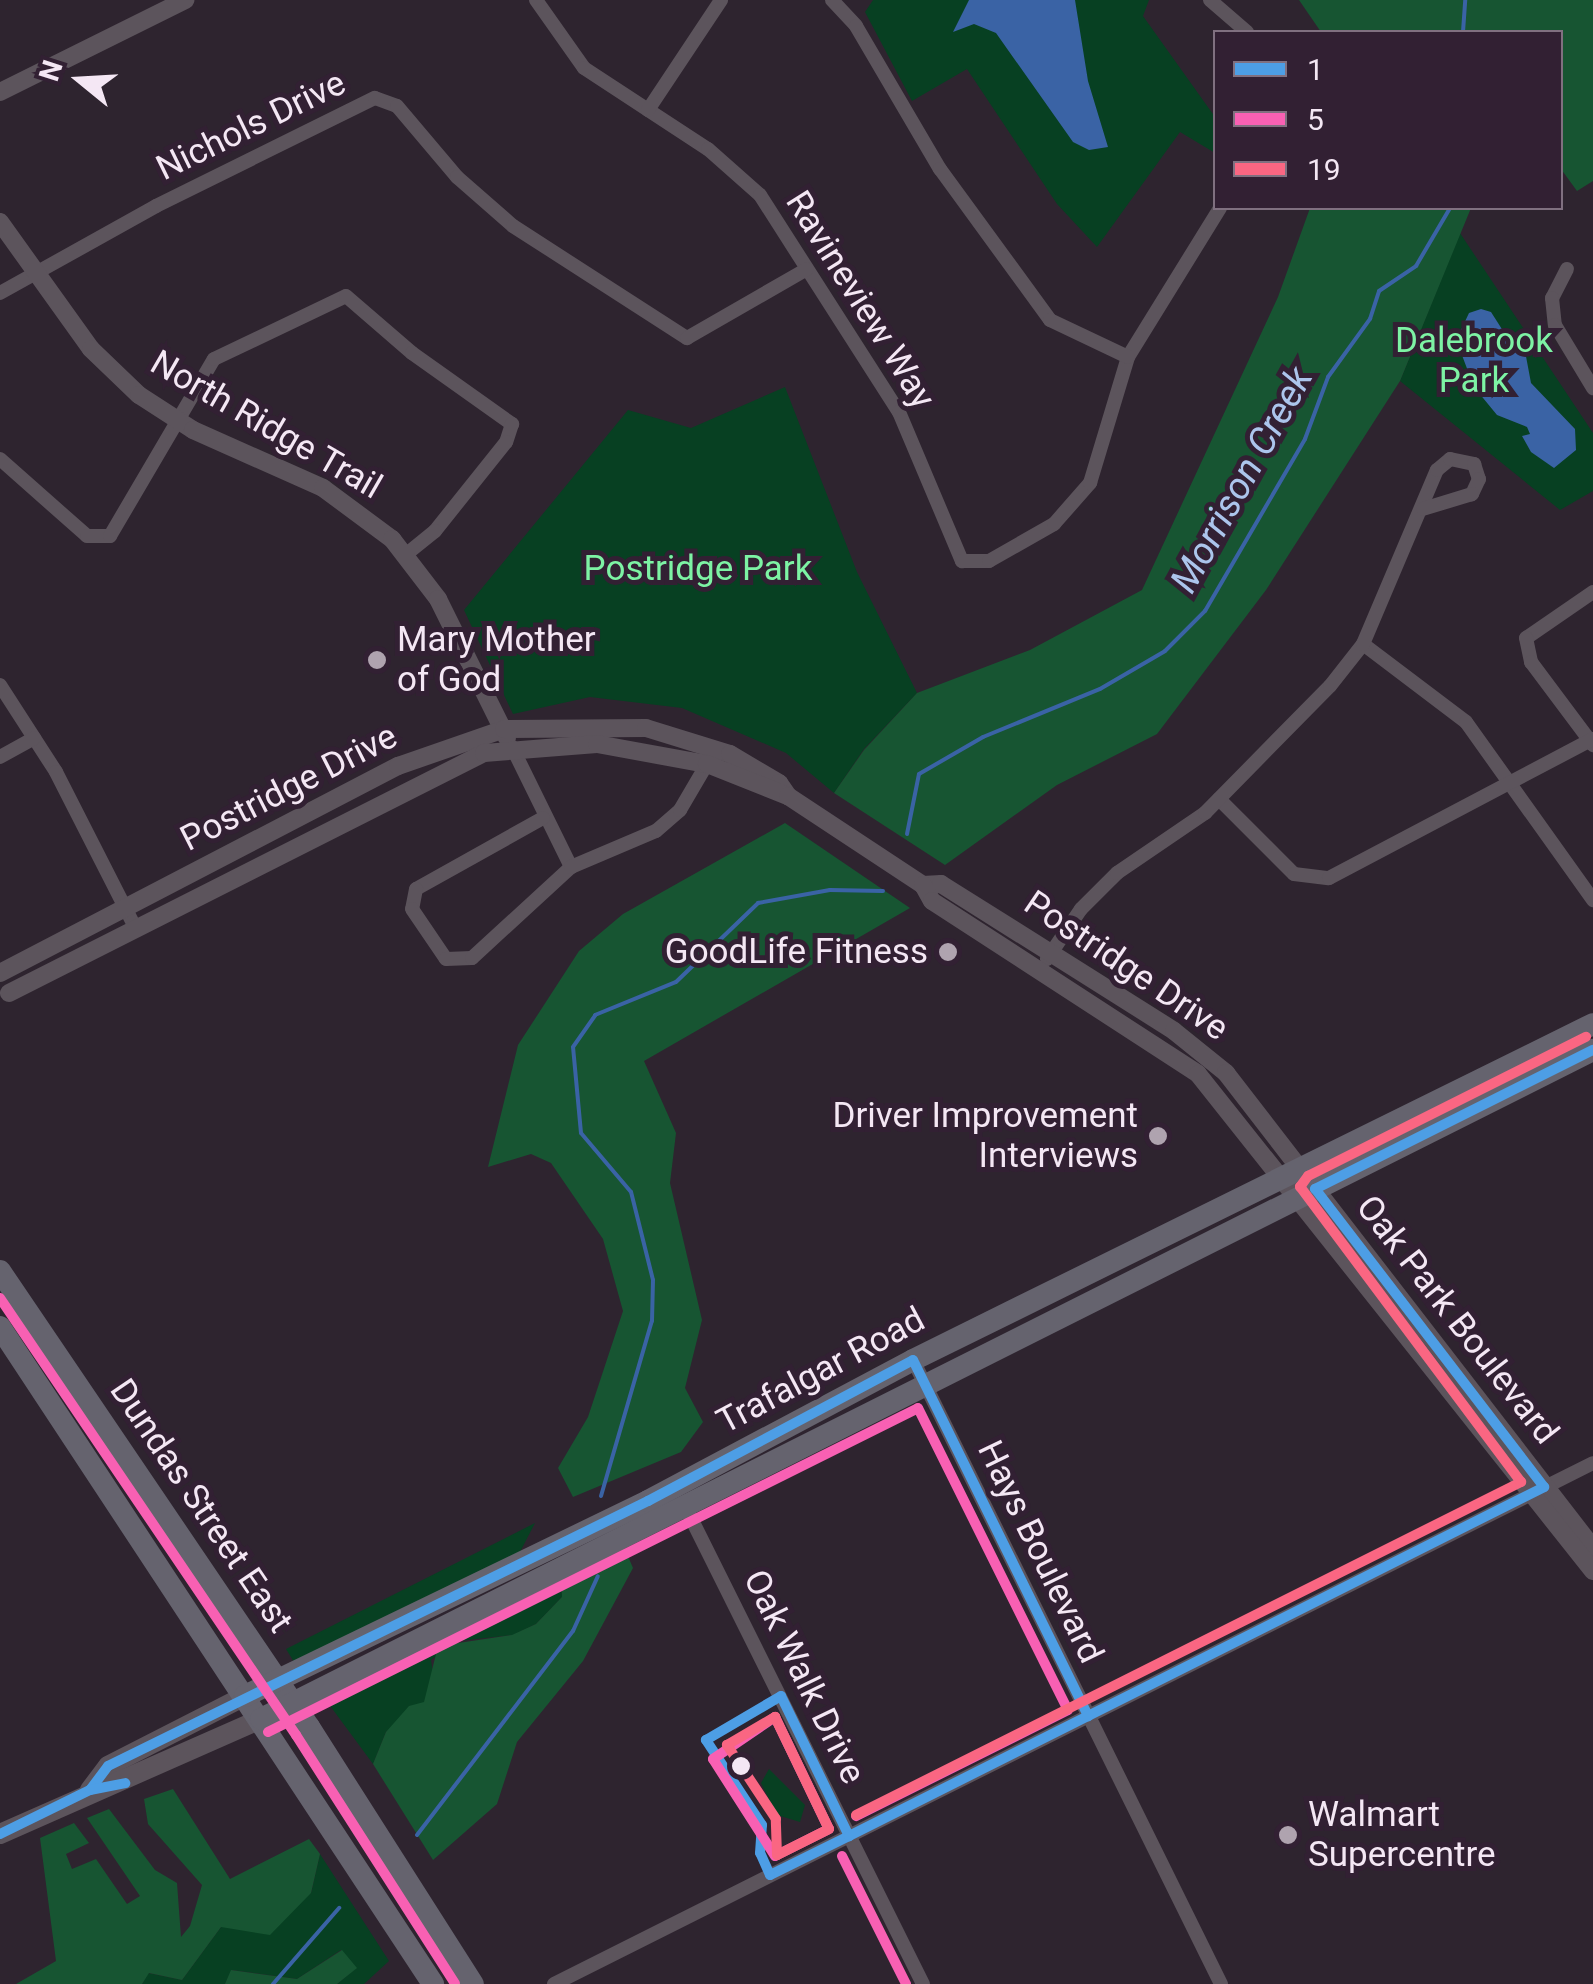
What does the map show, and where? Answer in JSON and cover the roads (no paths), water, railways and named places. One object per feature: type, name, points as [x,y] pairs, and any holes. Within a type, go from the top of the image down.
[{"type":"main road","name":"Trafalgar Road","points":[[90,1790],[108,1766],[245,1696],[286,1693],[925,1388],[1593,1024]]},
{"type":"main road","name":"Trafalgar Road","points":[[0,1834],[90,1790],[116,1786],[260,1718],[286,1693],[913,1360],[1593,1050]]},
{"type":"main road","name":"Dundas Street East","points":[[0,1271],[286,1693],[472,1984]]},
{"type":"main road","name":"Dundas Street East","points":[[0,1326],[432,1984]]},
{"type":"street","points":[[0,92],[185,0]]},
{"type":"street","name":"Ravineview Way","points":[[536,0],[584,68],[708,149],[760,195],[900,412],[954,550],[975,565],[1054,524],[1090,483],[1128,357],[1219,210]]},
{"type":"street","points":[[648,110],[721,0]]},
{"type":"street","points":[[832,0],[856,26],[940,169],[1050,320],[1128,357]]},
{"type":"street","points":[[1210,0],[1246,30]]},
{"type":"street","name":"Nichols Drive","points":[[0,293],[42,275],[156,206],[376,98],[397,106],[457,176],[513,226],[687,338],[808,269]]},
{"type":"street","name":"North Ridge Trail","points":[[0,222],[112,372],[180,422],[340,498],[407,554],[438,599],[512,747]]},
{"type":"street","points":[[1566,269],[1552,298],[1555,324],[1593,388]]},
{"type":"street","points":[[0,459],[88,536],[103,539],[116,531],[218,356],[335,297],[350,298],[412,353],[512,424],[506,442],[435,531],[407,554]]},
{"type":"street","points":[[1046,960],[1117,873],[1219,799],[1363,644],[1423,510]]},
{"type":"street","points":[[1219,799],[1294,874],[1308,880],[1329,878],[1592,741],[1530,662],[1526,638],[1593,592]]},
{"type":"street","points":[[1363,644],[1466,722],[1593,900]]},
{"type":"street","points":[[0,685],[34,738],[136,929]]},
{"type":"street","name":"Postridge Drive","points":[[0,973],[398,766],[504,730],[646,728],[730,754],[764,772],[788,796],[923,885],[932,901],[1046,960],[1205,1054],[1247,1096],[1297,1185]]},
{"type":"street","points":[[0,756],[34,738]]},
{"type":"street","name":"Postridge Drive","points":[[4,996],[419,782],[512,747],[596,744],[706,764],[788,796]]},
{"type":"street","points":[[512,747],[543,818],[571,867]]},
{"type":"street","points":[[543,818],[426,880],[410,899],[412,909],[454,963],[490,947],[571,867],[656,831],[680,810],[706,764]]},
{"type":"street","name":"Oak Park Boulevard","points":[[1297,1185],[1537,1491],[1593,1571]]},
{"type":"street","name":"Hays Boulevard","points":[[913,1360],[1221,1984]]},
{"type":"street","points":[[554,1984],[1593,1463]]},
{"type":"street","name":"Oak Park Boulevard","points":[[1537,1491],[1593,1548]]},
{"type":"street","name":"Oak Walk Drive","points":[[684,1504],[923,1984]]},
{"type":"water","points":[[969,0],[1075,0],[1088,81],[1108,147],[1089,150],[1073,142],[996,33],[974,24],[953,32]]},
{"type":"water","points":[[1481,309],[1491,312],[1514,348],[1525,351],[1531,383],[1575,429],[1576,450],[1554,468],[1531,452],[1522,436],[1530,434],[1527,427],[1497,415],[1474,387],[1460,350],[1461,330],[1469,313]]},
{"type":"waterway","name":"Morrison Creek","points":[[1463,30],[1465,0]]},
{"type":"waterway","name":"Morrison Creek","points":[[907,834],[919,774],[983,737],[1100,689],[1165,651],[1205,611],[1305,439],[1328,377],[1370,319],[1379,291],[1416,266],[1449,210]]},
{"type":"waterway","name":"Morrison Creek","points":[[601,1496],[652,1321],[653,1280],[631,1192],[581,1133],[573,1047],[595,1015],[676,982],[758,903],[830,890],[883,891]]},
{"type":"waterway","name":"Morrison Creek","points":[[417,1835],[573,1631],[598,1576]]},
{"type":"waterway","points":[[273,1984],[339,1908]]},
{"type":"place","name":"Mary Mother of God","points":[[377,660]]},
{"type":"place","name":"GoodLife Fitness","points":[[948,952]]},
{"type":"place","name":"Driver Improvement Interviews","points":[[1158,1136]]},
{"type":"place","name":"Walmart Supercentre","points":[[1288,1835]]},
{"type":"park label","name":"Dalebrook Park","points":[[1474,361]]},
{"type":"park label","name":"Postridge Park","points":[[698,569]]}]
